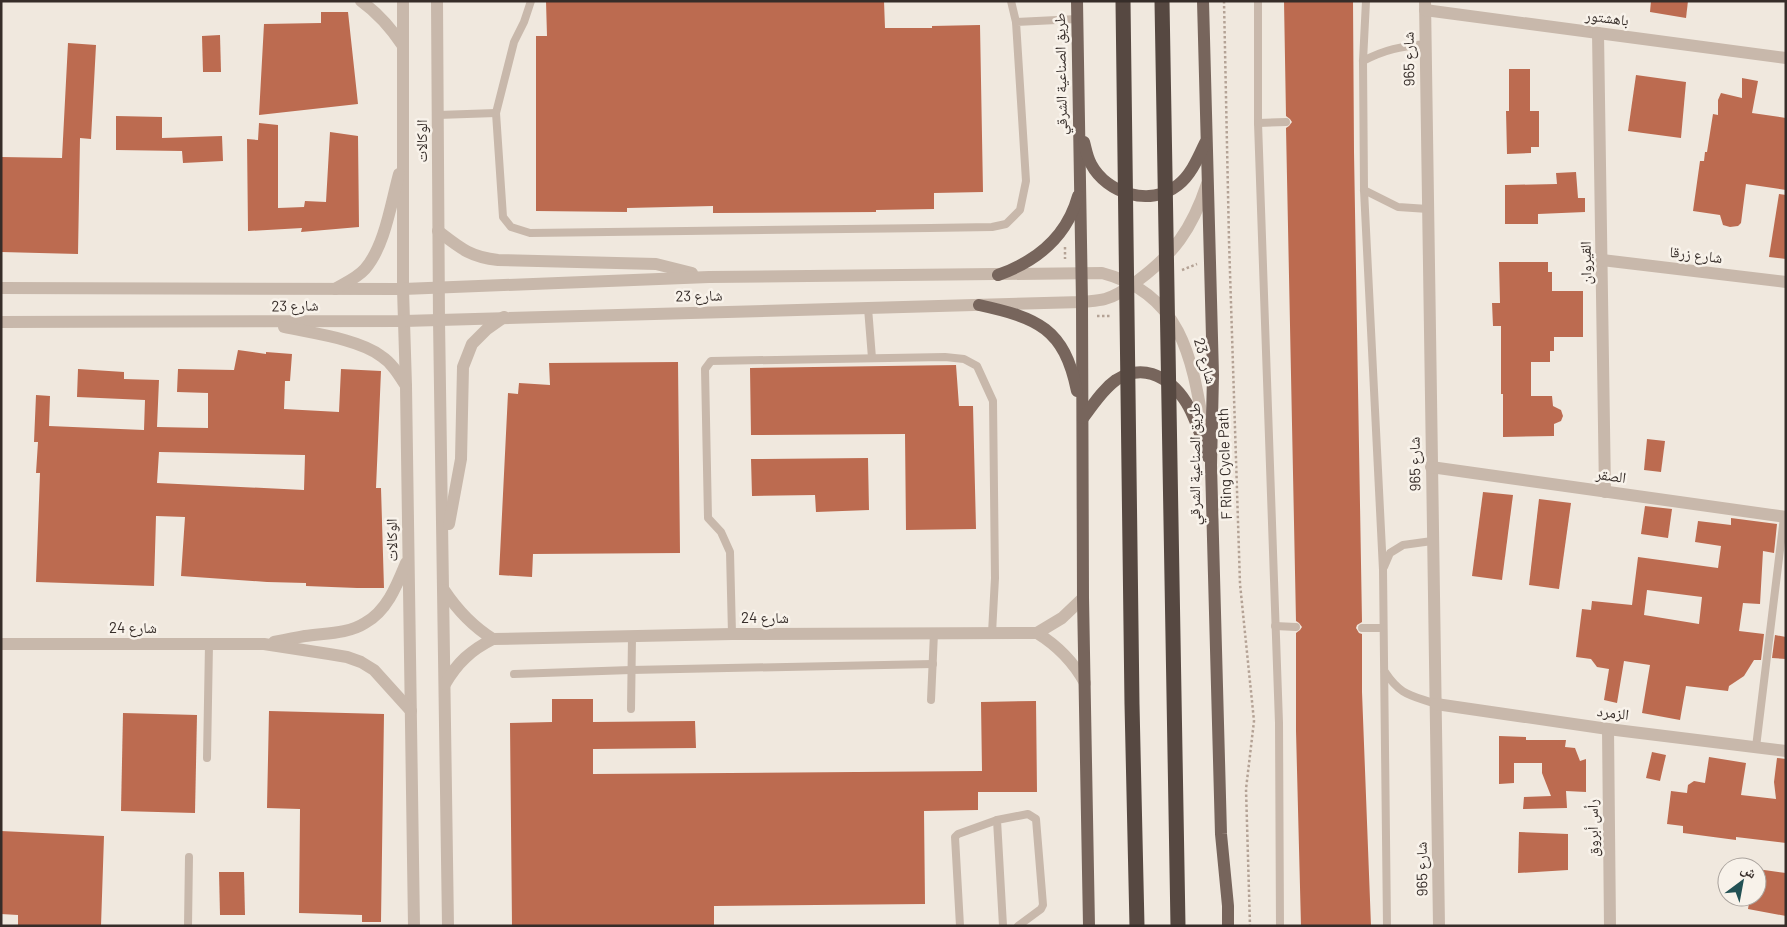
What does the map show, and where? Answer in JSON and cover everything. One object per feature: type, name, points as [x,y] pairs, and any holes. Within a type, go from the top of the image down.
[{"type":"highway","points":[[1123,1],[1132,704],[1137,926]]},
{"type":"highway","name":"طريق الصناعية الشرقي","points":[[1162,1],[1178,926]]},
{"type":"main road","name":"طريق الصناعية الشرقي","points":[[1077,1],[1082,273],[1083,598],[1089,926]]},
{"type":"main road","name":"طريق الصناعية الشرقي","points":[[1203,1],[1213,375],[1211,466],[1222,834],[1228,926]]},
{"type":"main road","points":[[1079,120],[1090,163],[1105,182],[1128,194],[1154,195],[1170,190],[1178,185],[1193,166],[1206,140]]},
{"type":"main road","points":[[998,275],[1016,269],[1032,260],[1058,236],[1076,204],[1080,186]]},
{"type":"main road","points":[[979,305],[1016,314],[1034,321],[1049,331],[1060,343],[1069,358],[1083,418]]},
{"type":"main road","points":[[1083,418],[1106,388],[1125,375],[1137,372],[1158,376],[1173,386],[1184,398],[1198,427],[1211,466]]},
{"type":"street","points":[[362,1],[382,18],[403,46]]},
{"type":"street","name":"الوكالات","points":[[403,1],[403,289],[409,555],[412,923]]},
{"type":"street","name":"الوكالات","points":[[437,1],[439,320],[444,551],[448,926]]},
{"type":"street","name":"باهشتور","points":[[1425,6],[1598,33],[1786,58]]},
{"type":"street","name":"شارع 965","points":[[1425,6],[1439,926]]},
{"type":"street","name":"القيروان","points":[[1598,33],[1605,492]]},
{"type":"street","name":"الوكالات","points":[[333,290],[352,280],[364,270],[372,259],[386,224],[403,154]]},
{"type":"street","name":"شارع 23","points":[[1,322],[404,321],[1082,302],[1105,299],[1122,292],[1154,270],[1182,238],[1198,210],[1208,182]]},
{"type":"street","name":"شارع 23","points":[[438,231],[467,252],[483,258],[656,264],[709,277]]},
{"type":"street","name":"شارع زرقا","points":[[1602,260],[1786,282]]},
{"type":"street","name":"شارع 23","points":[[1,288],[333,290],[439,288],[709,277],[1102,273],[1118,277],[1133,284],[1162,308],[1173,322],[1184,342],[1193,366],[1211,466]]},
{"type":"street","name":"الوكالات","points":[[444,551],[461,459],[463,367],[472,344],[487,329],[504,317]]},
{"type":"street","name":"شارع 23","points":[[262,322],[368,348],[382,356],[392,366],[406,386]]},
{"type":"street","name":"الصقر","points":[[1431,467],[1785,517]]},
{"type":"street","name":"شارع 24","points":[[264,644],[350,630],[366,623],[379,612],[389,598],[398,583],[409,555]]},
{"type":"street","points":[[444,589],[465,618],[493,640]]},
{"type":"street","points":[[1083,598],[1062,618],[1037,633],[1052,642],[1065,654],[1085,683]]},
{"type":"street","name":"شارع 24","points":[[445,684],[453,670],[464,657],[478,647],[493,640],[732,634],[1037,633]]},
{"type":"street","name":"شارع 24","points":[[1,644],[264,644],[330,654],[361,662],[374,670],[411,711]]},
{"type":"street","name":"الزمرد","points":[[1436,704],[1608,729],[1786,751]]},
{"type":"street","name":"رأس أبروق","points":[[1608,729],[1610,926]]},
{"type":"lane","points":[[531,1],[524,22],[514,42],[496,113],[503,217],[511,227],[530,233],[992,227],[1006,224],[1020,210],[1026,181],[1016,22],[1011,1]]},
{"type":"lane","points":[[1258,1],[1258,123],[1279,723],[1280,926]]},
{"type":"lane","points":[[1366,1],[1363,61],[1364,190],[1383,570],[1387,926]]},
{"type":"lane","points":[[1016,22],[1077,19]]},
{"type":"lane","points":[[1363,61],[1396,47],[1425,44]]},
{"type":"lane","points":[[438,114],[496,113]]},
{"type":"lane","points":[[1258,123],[1286,122]]},
{"type":"lane","points":[[1354,122],[1364,122]]},
{"type":"lane","points":[[1364,190],[1398,207],[1428,209]]},
{"type":"lane","points":[[868,308],[872,358]]},
{"type":"lane","points":[[732,634],[730,552],[721,532],[708,518],[705,369],[711,361],[872,358],[964,359],[977,366],[993,400],[995,578],[992,633]]},
{"type":"lane","points":[[1756,747],[1785,517]]},
{"type":"lane","points":[[1383,570],[1390,553],[1403,545],[1432,541]]},
{"type":"lane","points":[[1275,626],[1296,626]]},
{"type":"lane","points":[[1362,628],[1383,628]]},
{"type":"lane","points":[[931,700],[934,633]]},
{"type":"lane","points":[[631,709],[632,636]]},
{"type":"lane","points":[[207,758],[209,644]]},
{"type":"lane","points":[[514,674],[932,664]]},
{"type":"lane","points":[[1385,672],[1394,686],[1404,693],[1436,704]]},
{"type":"lane","points":[[960,926],[955,837],[958,834],[997,820],[1028,814],[1036,819],[1042,905],[1041,909],[1018,926]]},
{"type":"lane","points":[[997,820],[1003,926]]},
{"type":"lane","points":[[188,926],[189,857]]},
{"type":"path","name":"F Ring Cycle Path","points":[[1224,1],[1228,241],[1239,546],[1243,614],[1254,721],[1246,789],[1250,926]]},
{"type":"building","points":[[546,1],[884,1],[885,28],[980,25],[983,192],[934,193],[934,209],[876,210],[876,212],[713,213],[713,206],[627,208],[627,212],[536,211],[536,36],[547,36]]},
{"type":"building","points":[[1284,1],[1353,1],[1362,622],[1356,628],[1362,634],[1362,692],[1371,926],[1301,926],[1296,731],[1296,633],[1302,627],[1296,621],[1286,128],[1292,122],[1286,116]]},
{"type":"building","points":[[1651,1],[1688,1],[1686,18],[1650,12]]},
{"type":"building","points":[[321,12],[348,12],[358,104],[259,115],[264,24],[321,23]]},
{"type":"building","points":[[220,35],[221,72],[203,72],[202,36]]},
{"type":"building","points":[[68,43],[96,45],[91,139],[80,138],[78,254],[1,252],[1,157],[62,158]]},
{"type":"building","points":[[1509,69],[1530,69],[1530,111],[1539,111],[1539,147],[1531,147],[1531,153],[1507,154],[1506,111],[1509,111]]},
{"type":"building","points":[[1636,75],[1686,82],[1681,138],[1628,131]]},
{"type":"building","points":[[1742,78],[1758,81],[1752,113],[1786,118],[1786,190],[1746,184],[1741,223],[1738,226],[1730,227],[1723,225],[1720,215],[1693,211],[1700,161],[1704,161],[1705,152],[1707,152],[1713,114],[1718,115],[1718,100],[1721,93],[1742,98]]},
{"type":"building","points":[[116,116],[162,117],[162,138],[222,136],[223,161],[183,163],[182,151],[116,150]]},
{"type":"building","points":[[259,123],[278,125],[278,208],[304,207],[305,201],[326,202],[330,132],[358,136],[359,227],[301,232],[302,228],[248,231],[247,139],[258,140]]},
{"type":"building","points":[[1576,172],[1578,198],[1585,198],[1585,212],[1538,214],[1538,224],[1505,224],[1505,185],[1557,184],[1556,173]]},
{"type":"building","points":[[1779,194],[1786,195],[1786,259],[1769,257]]},
{"type":"building","points":[[1499,262],[1548,262],[1548,272],[1552,272],[1552,291],[1583,291],[1583,337],[1554,337],[1554,351],[1550,351],[1550,362],[1531,362],[1531,396],[1552,396],[1553,406],[1561,410],[1563,416],[1561,421],[1554,424],[1554,436],[1503,437],[1501,326],[1493,326],[1492,303],[1500,303]]},
{"type":"building","points":[[238,350],[266,354],[266,352],[292,354],[290,381],[285,381],[284,409],[339,412],[341,369],[381,371],[376,488],[381,488],[384,588],[306,586],[306,583],[181,576],[185,517],[156,516],[154,586],[36,582],[40,473],[36,473],[38,442],[34,442],[36,395],[50,396],[49,426],[144,430],[145,400],[77,397],[78,369],[124,372],[124,379],[159,380],[157,427],[208,428],[208,393],[177,392],[178,369],[234,370]],"holes":[[[159,452],[305,455],[304,490],[157,483]]]},
{"type":"building","points":[[678,362],[680,553],[533,554],[532,577],[499,575],[508,393],[518,394],[519,383],[550,385],[549,363]]},
{"type":"building","points":[[956,365],[959,406],[973,406],[976,529],[906,530],[905,434],[751,435],[750,368]]},
{"type":"building","points":[[1647,439],[1665,441],[1661,472],[1644,470]]},
{"type":"building","points":[[868,458],[869,510],[816,512],[815,495],[752,496],[751,459]]},
{"type":"building","points":[[1483,492],[1513,495],[1502,580],[1472,576]]},
{"type":"building","points":[[1539,499],[1571,503],[1559,589],[1529,585]]},
{"type":"building","points":[[1645,506],[1672,509],[1668,538],[1641,534]]},
{"type":"building","points":[[1731,518],[1777,524],[1774,553],[1763,551],[1760,604],[1743,603],[1739,631],[1764,634],[1761,660],[1754,660],[1744,676],[1729,686],[1728,691],[1686,686],[1680,720],[1642,713],[1650,665],[1624,661],[1617,703],[1604,700],[1609,669],[1597,667],[1591,659],[1576,657],[1582,609],[1591,610],[1592,601],[1632,605],[1638,557],[1718,568],[1721,546],[1695,542],[1698,521],[1731,525]],"holes":[[[1647,590],[1702,597],[1699,624],[1644,615]]]},
{"type":"building","points":[[1775,635],[1786,637],[1786,659],[1772,658]]},
{"type":"building","points":[[552,699],[593,699],[593,722],[695,721],[696,748],[593,749],[593,774],[982,771],[981,702],[1036,701],[1037,792],[978,792],[978,810],[924,811],[925,904],[714,906],[714,926],[512,926],[510,723],[552,722]]},
{"type":"building","points":[[269,711],[384,714],[381,922],[362,922],[362,915],[299,913],[300,809],[267,808]]},
{"type":"building","points":[[123,713],[197,715],[195,813],[121,811]]},
{"type":"building","points":[[1499,736],[1526,737],[1526,740],[1566,740],[1565,747],[1575,748],[1580,761],[1586,759],[1586,792],[1566,791],[1567,808],[1523,809],[1524,797],[1551,796],[1542,773],[1542,763],[1514,763],[1514,783],[1499,784]]},
{"type":"building","points":[[1652,752],[1666,755],[1660,781],[1646,778]]},
{"type":"building","points":[[1709,757],[1746,763],[1741,795],[1776,799],[1774,782],[1777,758],[1786,759],[1786,843],[1736,837],[1736,840],[1683,833],[1683,826],[1667,824],[1671,791],[1687,793],[1688,785],[1694,781],[1705,783]]},
{"type":"building","points":[[1,831],[104,836],[101,926],[18,926],[18,915],[1,914]]},
{"type":"building","points":[[1519,832],[1568,834],[1568,870],[1518,873]]},
{"type":"building","points":[[1767,870],[1786,873],[1786,916],[1748,909],[1748,907],[1767,907]]},
{"type":"building","points":[[219,872],[244,872],[245,915],[220,915]]}]
